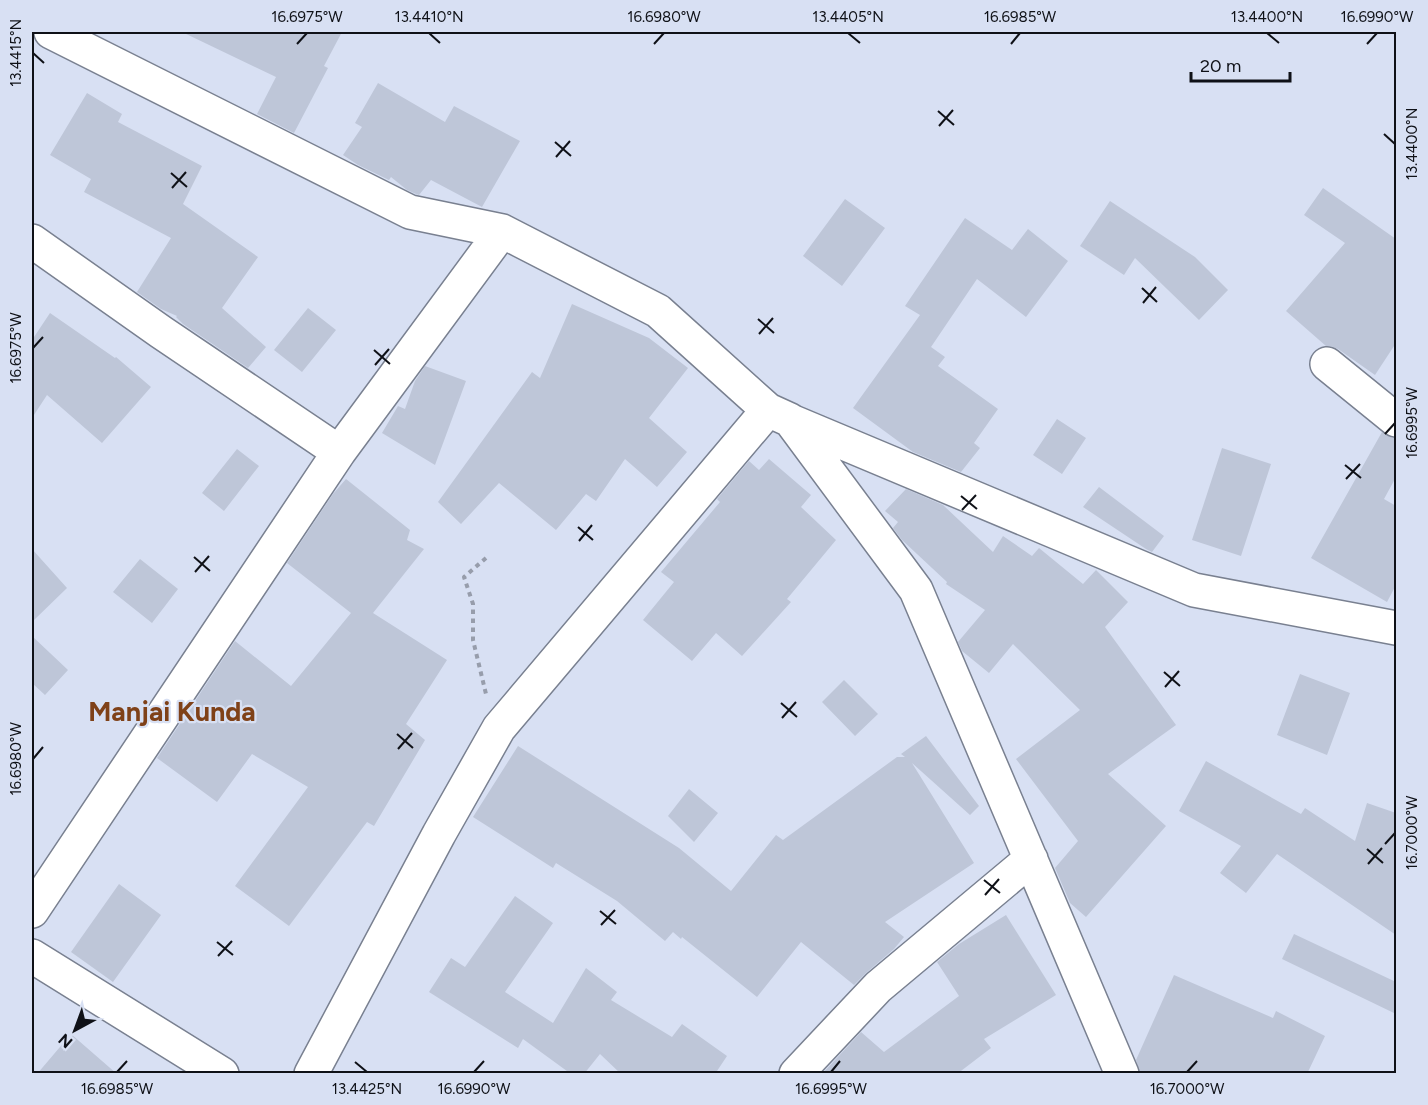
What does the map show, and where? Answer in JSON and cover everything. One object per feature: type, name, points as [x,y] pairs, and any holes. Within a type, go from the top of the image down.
[{"type":"street","points":[[51,32],[410,212],[502,231],[658,311],[779,415],[916,591],[1122,1074]]},
{"type":"street","points":[[32,911],[339,452],[502,231]]},
{"type":"street","points":[[32,241],[161,332],[339,452]]},
{"type":"street","points":[[1327,364],[1396,420]]},
{"type":"street","points":[[779,415],[1194,590],[1396,628]]},
{"type":"street","points":[[310,1074],[439,834],[499,728],[779,415]]},
{"type":"street","points":[[796,1074],[878,987],[1031,859]]},
{"type":"street","points":[[32,956],[222,1074]]},
{"type":"path","points":[[486,558],[464,577],[473,604],[473,640],[485,690],[499,728]]},
{"type":"building","points":[[182,32],[342,32],[324,66],[328,68],[294,133],[257,114],[276,77]]},
{"type":"building","points":[[378,83],[445,122],[454,106],[520,141],[482,207],[431,180],[419,195],[416,194],[391,177],[389,180],[343,155],[362,127],[355,123]]},
{"type":"building","points":[[87,93],[122,114],[118,122],[202,166],[183,204],[258,257],[222,308],[266,347],[248,368],[183,324],[177,316],[161,309],[137,292],[171,238],[84,192],[91,179],[50,155]]},
{"type":"building","points":[[1323,188],[1396,239],[1396,343],[1375,375],[1338,349],[1326,346],[1286,311],[1345,243],[1304,215]]},
{"type":"building","points":[[845,199],[885,228],[842,286],[803,256]]},
{"type":"building","points":[[1110,201],[1195,257],[1228,290],[1199,320],[1135,258],[1124,275],[1080,246]]},
{"type":"building","points":[[965,218],[1012,250],[1028,229],[1068,261],[1026,317],[977,279],[931,347],[945,357],[938,366],[998,409],[974,443],[980,448],[961,472],[913,452],[853,408],[920,315],[905,306]]},
{"type":"building","points":[[572,304],[649,338],[688,368],[649,418],[687,452],[657,487],[625,459],[596,501],[586,494],[556,530],[499,483],[461,524],[438,502],[532,372],[540,378]]},
{"type":"building","points":[[308,308],[336,330],[302,372],[274,350]]},
{"type":"building","points":[[50,313],[116,357],[151,387],[102,443],[47,395],[32,418],[32,340]]},
{"type":"building","points":[[425,366],[466,381],[435,465],[382,433],[398,406],[405,409],[415,381]]},
{"type":"building","points":[[1057,419],[1086,438],[1062,474],[1033,455]]},
{"type":"building","points":[[1382,432],[1396,438],[1396,477],[1384,499],[1396,506],[1396,585],[1387,602],[1311,558]]},
{"type":"building","points":[[1222,448],[1271,464],[1241,556],[1192,540]]},
{"type":"building","points":[[237,449],[259,466],[224,511],[202,493]]},
{"type":"building","points":[[769,459],[811,495],[801,507],[836,540],[787,599],[791,602],[742,656],[716,633],[692,661],[643,620],[674,582],[661,572],[720,502],[717,499],[749,461],[759,470]]},
{"type":"building","points":[[346,479],[410,530],[407,540],[424,549],[373,613],[447,660],[406,724],[425,740],[374,826],[367,822],[289,926],[235,886],[308,787],[252,754],[217,802],[157,758],[235,641],[291,686],[351,613],[287,563],[333,494]]},
{"type":"building","points":[[1099,487],[1164,536],[1152,552],[1083,507]]},
{"type":"building","points":[[906,489],[943,505],[993,552],[1003,536],[1032,556],[1039,548],[1083,584],[1096,570],[1128,602],[1105,627],[1176,725],[1108,774],[1166,826],[1086,917],[1070,903],[1055,868],[1078,841],[1016,759],[1080,710],[1013,644],[989,673],[962,651],[958,642],[985,610],[946,584],[947,582],[902,540],[893,528],[898,522],[885,511]]},
{"type":"building","points":[[32,549],[67,588],[32,622]]},
{"type":"building","points":[[140,559],[178,589],[152,623],[113,592]]},
{"type":"building","points":[[32,636],[68,670],[45,695],[32,683]]},
{"type":"building","points":[[1300,674],[1350,693],[1327,755],[1277,735]]},
{"type":"building","points":[[844,680],[878,714],[855,736],[822,702]]},
{"type":"building","points":[[926,736],[979,806],[970,815],[912,763],[974,863],[885,922],[904,937],[854,985],[801,942],[757,997],[682,937],[681,939],[673,932],[665,941],[617,901],[556,863],[553,868],[473,817],[518,746],[679,848],[731,891],[776,835],[783,840],[897,757],[905,757],[901,754]]},
{"type":"building","points":[[1206,761],[1301,814],[1305,808],[1355,841],[1367,803],[1396,813],[1396,935],[1277,854],[1246,893],[1220,873],[1241,846],[1179,811]]},
{"type":"building","points":[[689,789],[718,813],[694,842],[668,816]]},
{"type":"building","points":[[119,884],[161,915],[113,982],[71,952]]},
{"type":"building","points":[[515,896],[553,923],[505,992],[553,1023],[586,968],[617,992],[611,1000],[672,1037],[682,1024],[727,1056],[715,1074],[621,1074],[600,1054],[584,1074],[571,1074],[523,1039],[518,1048],[429,992],[451,958],[465,967]]},
{"type":"building","points":[[1006,915],[1056,995],[984,1039],[991,1048],[957,1074],[822,1074],[861,1032],[884,1052],[959,996],[937,962],[959,944]]},
{"type":"building","points":[[1294,934],[1396,982],[1396,1014],[1282,959]]},
{"type":"building","points":[[1174,975],[1273,1018],[1276,1011],[1325,1036],[1307,1074],[1140,1074],[1136,1060]]},
{"type":"building","points":[[71,1034],[117,1074],[37,1074]]},
{"type":"district","name":"Manjai Kunda","points":[[172,711]]}]
